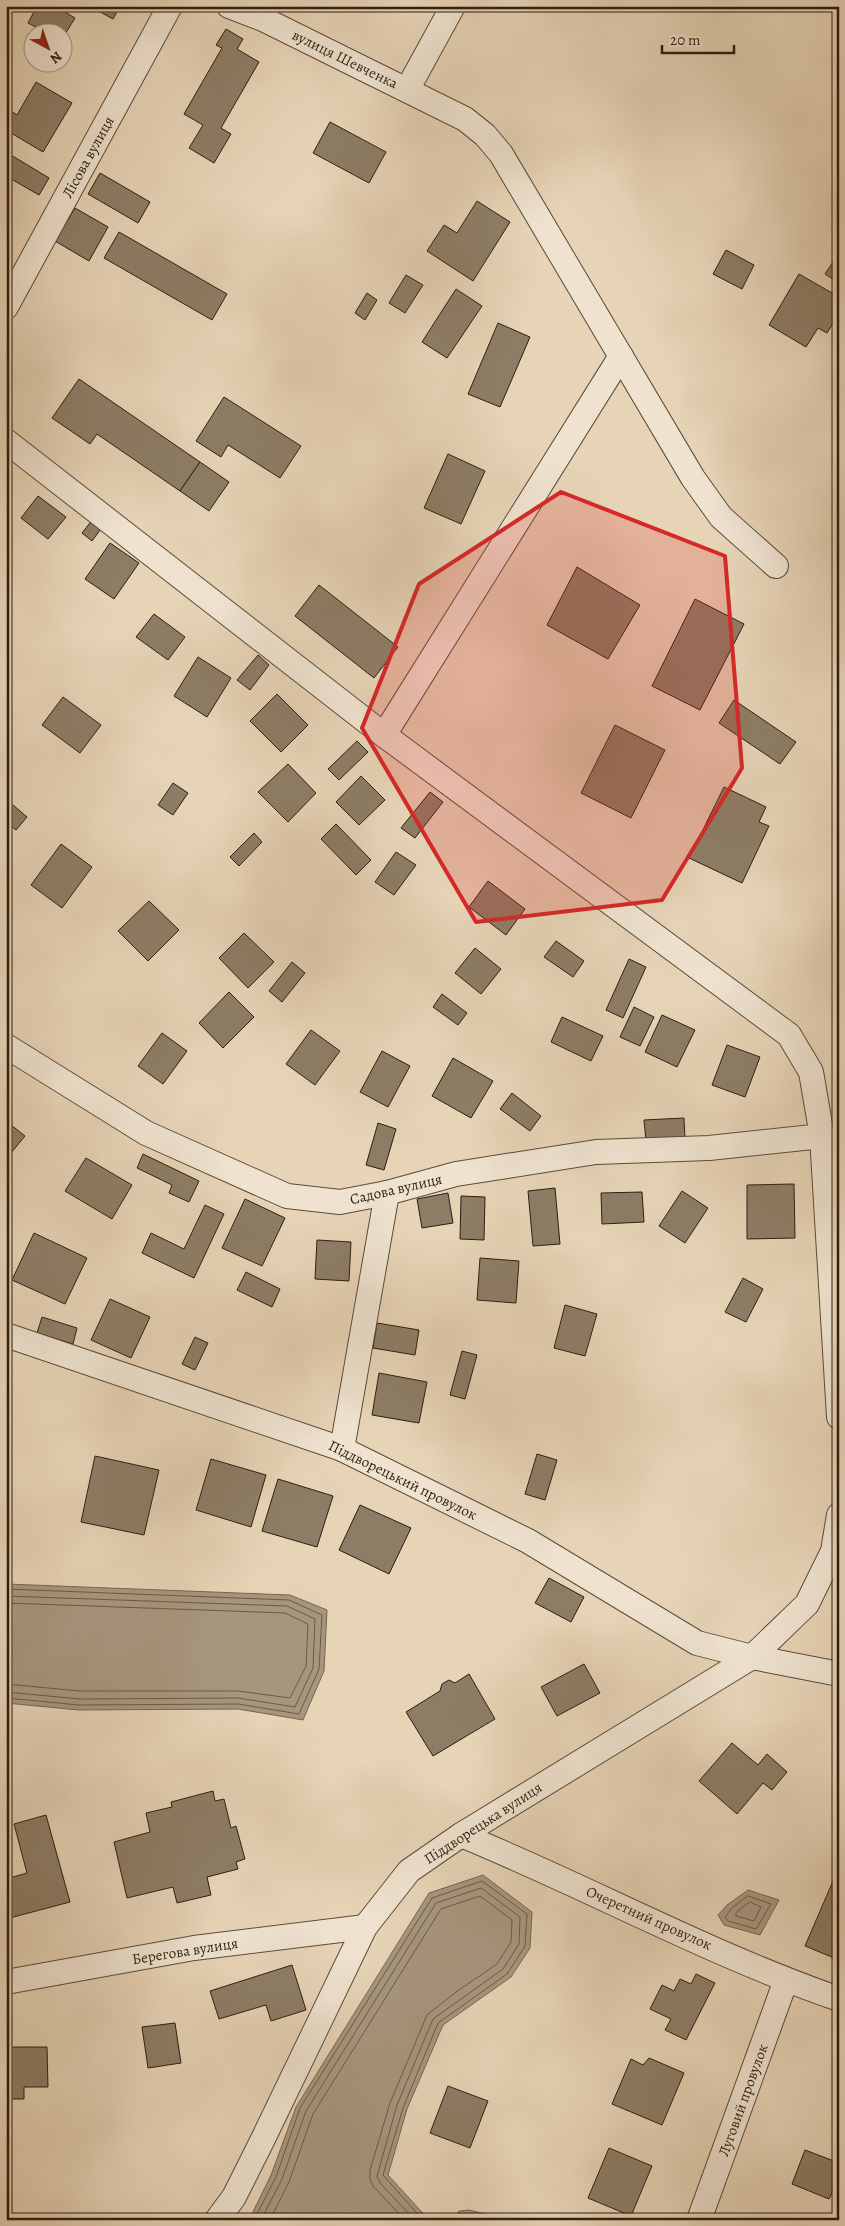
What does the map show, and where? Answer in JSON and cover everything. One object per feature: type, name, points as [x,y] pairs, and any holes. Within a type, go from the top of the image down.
[{"type":"street","name":"Лісова вулиця","points":[[6,307],[170,6]]},
{"type":"street","name":"вулиця Шевченка","points":[[229,6],[263,19],[465,118],[485,135],[501,154],[693,478],[720,517],[776,566]]},
{"type":"street","points":[[407,90],[453,6]]},
{"type":"street","points":[[384,735],[621,356]]},
{"type":"street","points":[[6,440],[384,735],[789,1035],[811,1072],[822,1136],[839,1417]]},
{"type":"street","name":"Садова вулиця","points":[[6,1046],[146,1133],[287,1196],[340,1202],[387,1193],[456,1174],[596,1152],[709,1148],[822,1136]]},
{"type":"street","points":[[342,1449],[387,1193]]},
{"type":"street","name":"Піддворецький провулок","points":[[6,1335],[342,1449],[528,1541],[698,1643],[752,1657],[839,1674]]},
{"type":"street","name":"Піддворецька вулиця","points":[[217,2220],[234,2197],[365,1927],[409,1871],[461,1835],[752,1657],[807,1604],[833,1552],[839,1515]]},
{"type":"street","name":"Очеретний провулок","points":[[461,1835],[512,1856],[786,1980],[839,1999]]},
{"type":"street","name":"Берегова вулиця","points":[[6,1982],[194,1948],[365,1927]]},
{"type":"street","name":"Луговий провулок","points":[[699,2220],[786,1980]]},
{"type":"highlighted area","points":[[561,492],[725,556],[742,768],[662,900],[476,922],[362,728],[419,584]]},
{"type":"water","points":[[6,1584],[290,1595],[327,1610],[324,1671],[303,1720],[238,1709],[79,1710],[6,1703]]},
{"type":"water","points":[[483,1875],[532,1912],[530,1948],[511,1977],[443,2025],[407,2109],[388,2175],[429,2220],[249,2220],[271,2175],[296,2107],[429,1893]]},
{"type":"water","points":[[748,1890],[779,1900],[760,1935],[724,1925],[718,1915],[727,1905]]},
{"type":"water","points":[[469,2210],[510,2220],[454,2220],[459,2211]]},
{"type":"building","points":[[37,6],[55,6],[75,18],[72,23],[29,22]]},
{"type":"building","points":[[97,6],[120,6],[113,19],[95,9]]},
{"type":"building","points":[[226,29],[243,39],[237,49],[259,62],[221,128],[231,134],[214,163],[189,148],[203,125],[184,114],[222,48],[216,45]]},
{"type":"building","points":[[36,82],[72,103],[43,152],[6,130],[6,119],[11,111],[17,115]]},
{"type":"building","points":[[330,122],[386,152],[369,183],[313,153]]},
{"type":"building","points":[[11,155],[49,178],[39,195],[6,176],[6,163]]},
{"type":"building","points":[[100,173],[150,202],[138,223],[88,194]]},
{"type":"building","points":[[477,201],[510,222],[473,281],[427,251],[444,225],[457,233]]},
{"type":"building","points":[[75,208],[108,227],[89,261],[55,241]]},
{"type":"building","points":[[119,232],[227,294],[212,320],[104,258]]},
{"type":"building","points":[[726,250],[754,265],[742,289],[713,274]]},
{"type":"building","points":[[839,253],[839,283],[825,274]]},
{"type":"building","points":[[799,274],[839,297],[839,313],[827,333],[818,328],[806,347],[769,325]]},
{"type":"building","points":[[406,275],[423,285],[405,313],[389,303]]},
{"type":"building","points":[[456,289],[482,306],[447,358],[422,342]]},
{"type":"building","points":[[367,293],[377,300],[365,320],[355,313]]},
{"type":"building","points":[[498,323],[530,337],[500,407],[468,394]]},
{"type":"building","points":[[79,379],[200,462],[180,491],[97,434],[90,444],[52,418]]},
{"type":"building","points":[[224,397],[301,446],[280,478],[228,445],[221,457],[196,441]]},
{"type":"building","points":[[448,454],[485,471],[461,524],[424,508]]},
{"type":"building","points":[[200,462],[229,482],[209,511],[180,491]]},
{"type":"building","points":[[38,496],[66,517],[48,539],[21,518]]},
{"type":"building","points":[[93,519],[103,526],[92,541],[82,533]]},
{"type":"building","points":[[110,543],[139,563],[114,599],[85,579]]},
{"type":"building","points":[[577,567],[640,605],[608,659],[547,625]]},
{"type":"building","points":[[319,585],[398,647],[374,678],[295,616]]},
{"type":"building","points":[[695,599],[744,624],[700,710],[652,686]]},
{"type":"building","points":[[154,614],[185,637],[168,660],[136,637]]},
{"type":"building","points":[[258,655],[269,665],[250,690],[237,680]]},
{"type":"building","points":[[198,657],[231,678],[207,717],[174,696]]},
{"type":"building","points":[[277,694],[308,725],[281,752],[250,721]]},
{"type":"building","points":[[63,697],[101,725],[80,753],[42,725]]},
{"type":"building","points":[[734,700],[796,742],[780,764],[719,723]]},
{"type":"building","points":[[615,725],[665,750],[631,818],[581,793]]},
{"type":"building","points":[[357,741],[368,752],[339,780],[328,769]]},
{"type":"building","points":[[288,764],[316,793],[288,822],[258,792]]},
{"type":"building","points":[[361,776],[385,800],[359,825],[336,802]]},
{"type":"building","points":[[173,783],[188,793],[173,815],[158,805]]},
{"type":"building","points":[[724,787],[766,807],[759,822],[769,826],[742,883],[689,858]]},
{"type":"building","points":[[430,792],[443,802],[415,838],[401,828]]},
{"type":"building","points":[[6,799],[27,817],[16,830],[6,822]]},
{"type":"building","points":[[336,824],[371,860],[356,875],[321,839]]},
{"type":"building","points":[[254,833],[262,842],[239,866],[230,857]]},
{"type":"building","points":[[61,844],[92,867],[62,908],[31,885]]},
{"type":"building","points":[[396,852],[416,865],[394,895],[375,882]]},
{"type":"building","points":[[488,881],[525,909],[506,935],[469,907]]},
{"type":"building","points":[[149,901],[179,930],[148,961],[118,931]]},
{"type":"building","points":[[244,933],[274,962],[248,988],[219,958]]},
{"type":"building","points":[[556,941],[584,961],[573,977],[544,957]]},
{"type":"building","points":[[475,948],[501,969],[481,994],[455,973]]},
{"type":"building","points":[[629,959],[646,967],[623,1018],[606,1010]]},
{"type":"building","points":[[292,962],[305,973],[282,1002],[269,991]]},
{"type":"building","points":[[229,992],[254,1017],[223,1048],[199,1023]]},
{"type":"building","points":[[442,994],[467,1013],[458,1025],[433,1007]]},
{"type":"building","points":[[634,1007],[654,1017],[640,1046],[620,1037]]},
{"type":"building","points":[[662,1015],[695,1030],[677,1067],[645,1052]]},
{"type":"building","points":[[562,1017],[603,1036],[591,1061],[551,1042]]},
{"type":"building","points":[[311,1030],[340,1051],[315,1085],[286,1064]]},
{"type":"building","points":[[162,1033],[187,1051],[163,1084],[138,1066]]},
{"type":"building","points":[[727,1045],[760,1057],[745,1097],[712,1085]]},
{"type":"building","points":[[382,1051],[410,1066],[388,1107],[360,1092]]},
{"type":"building","points":[[453,1058],[493,1081],[471,1118],[432,1096]]},
{"type":"building","points":[[512,1093],[541,1116],[530,1131],[500,1109]]},
{"type":"building","points":[[684,1118],[685,1139],[646,1141],[644,1120]]},
{"type":"building","points":[[6,1121],[25,1136],[6,1159]]},
{"type":"building","points":[[378,1123],[396,1129],[384,1170],[366,1165]]},
{"type":"building","points":[[143,1154],[199,1181],[189,1202],[169,1193],[172,1185],[137,1168]]},
{"type":"building","points":[[86,1158],[132,1185],[112,1219],[65,1191]]},
{"type":"building","points":[[794,1184],[795,1238],[747,1239],[747,1185]]},
{"type":"building","points":[[555,1188],[560,1244],[533,1246],[528,1191]]},
{"type":"building","points":[[682,1191],[708,1208],[685,1243],[659,1226]]},
{"type":"building","points":[[642,1192],[644,1222],[602,1224],[601,1193]]},
{"type":"building","points":[[448,1193],[453,1223],[422,1228],[417,1199]]},
{"type":"building","points":[[461,1196],[485,1197],[484,1240],[460,1239]]},
{"type":"building","points":[[245,1199],[285,1218],[262,1266],[222,1248]]},
{"type":"building","points":[[205,1205],[224,1214],[194,1278],[142,1253],[151,1233],[184,1249]]},
{"type":"building","points":[[34,1233],[87,1258],[65,1304],[12,1280]]},
{"type":"building","points":[[317,1240],[351,1242],[349,1281],[315,1279]]},
{"type":"building","points":[[480,1258],[519,1261],[516,1303],[477,1300]]},
{"type":"building","points":[[246,1272],[280,1289],[272,1307],[237,1290]]},
{"type":"building","points":[[743,1278],[763,1289],[746,1322],[725,1312]]},
{"type":"building","points":[[110,1299],[150,1317],[131,1358],[91,1340]]},
{"type":"building","points":[[565,1305],[597,1314],[585,1356],[554,1348]]},
{"type":"building","points":[[42,1317],[77,1328],[73,1344],[37,1333]]},
{"type":"building","points":[[377,1323],[419,1330],[415,1355],[373,1348]]},
{"type":"building","points":[[195,1337],[208,1343],[195,1370],[182,1364]]},
{"type":"building","points":[[462,1351],[477,1355],[465,1399],[450,1395]]},
{"type":"building","points":[[379,1373],[427,1382],[419,1423],[372,1415]]},
{"type":"building","points":[[537,1454],[557,1460],[545,1500],[525,1494]]},
{"type":"building","points":[[95,1456],[159,1470],[144,1535],[81,1522]]},
{"type":"building","points":[[211,1459],[266,1475],[251,1527],[196,1510]]},
{"type":"building","points":[[278,1479],[333,1496],[317,1547],[262,1531]]},
{"type":"building","points":[[360,1505],[411,1528],[389,1574],[339,1550]]},
{"type":"building","points":[[549,1578],[584,1597],[571,1622],[535,1603]]},
{"type":"building","points":[[584,1664],[600,1693],[557,1716],[541,1687]]},
{"type":"building","points":[[469,1674],[495,1719],[433,1756],[406,1712],[440,1691],[442,1684],[449,1680],[455,1683]]},
{"type":"building","points":[[732,1743],[758,1765],[767,1754],[787,1772],[772,1790],[763,1783],[737,1814],[699,1781]]},
{"type":"building","points":[[213,1791],[215,1801],[224,1799],[231,1828],[236,1826],[245,1859],[236,1862],[238,1869],[207,1877],[211,1895],[177,1903],[173,1887],[127,1898],[114,1842],[150,1832],[146,1813],[172,1807],[171,1802]]},
{"type":"building","points":[[46,1815],[70,1902],[6,1919],[6,1879],[27,1873],[14,1824]]},
{"type":"building","points":[[833,1881],[839,1884],[839,1960],[805,1946]]},
{"type":"building","points":[[292,1965],[306,2010],[271,2021],[266,2005],[219,2019],[210,1991]]},
{"type":"building","points":[[696,1974],[715,1983],[686,2040],[665,2030],[671,2019],[650,2009],[662,1985],[674,1991],[680,1979],[691,1984]]},
{"type":"building","points":[[175,2023],[181,2063],[148,2068],[142,2027]]},
{"type":"building","points":[[6,2047],[47,2047],[48,2087],[24,2087],[24,2099],[6,2099]]},
{"type":"building","points":[[649,2058],[684,2073],[662,2125],[612,2104],[631,2059],[643,2065]]},
{"type":"building","points":[[448,2086],[488,2101],[470,2148],[430,2133]]},
{"type":"building","points":[[609,2148],[652,2166],[631,2216],[588,2198]]},
{"type":"building","points":[[805,2150],[839,2163],[839,2176],[829,2199],[792,2184]]}]
